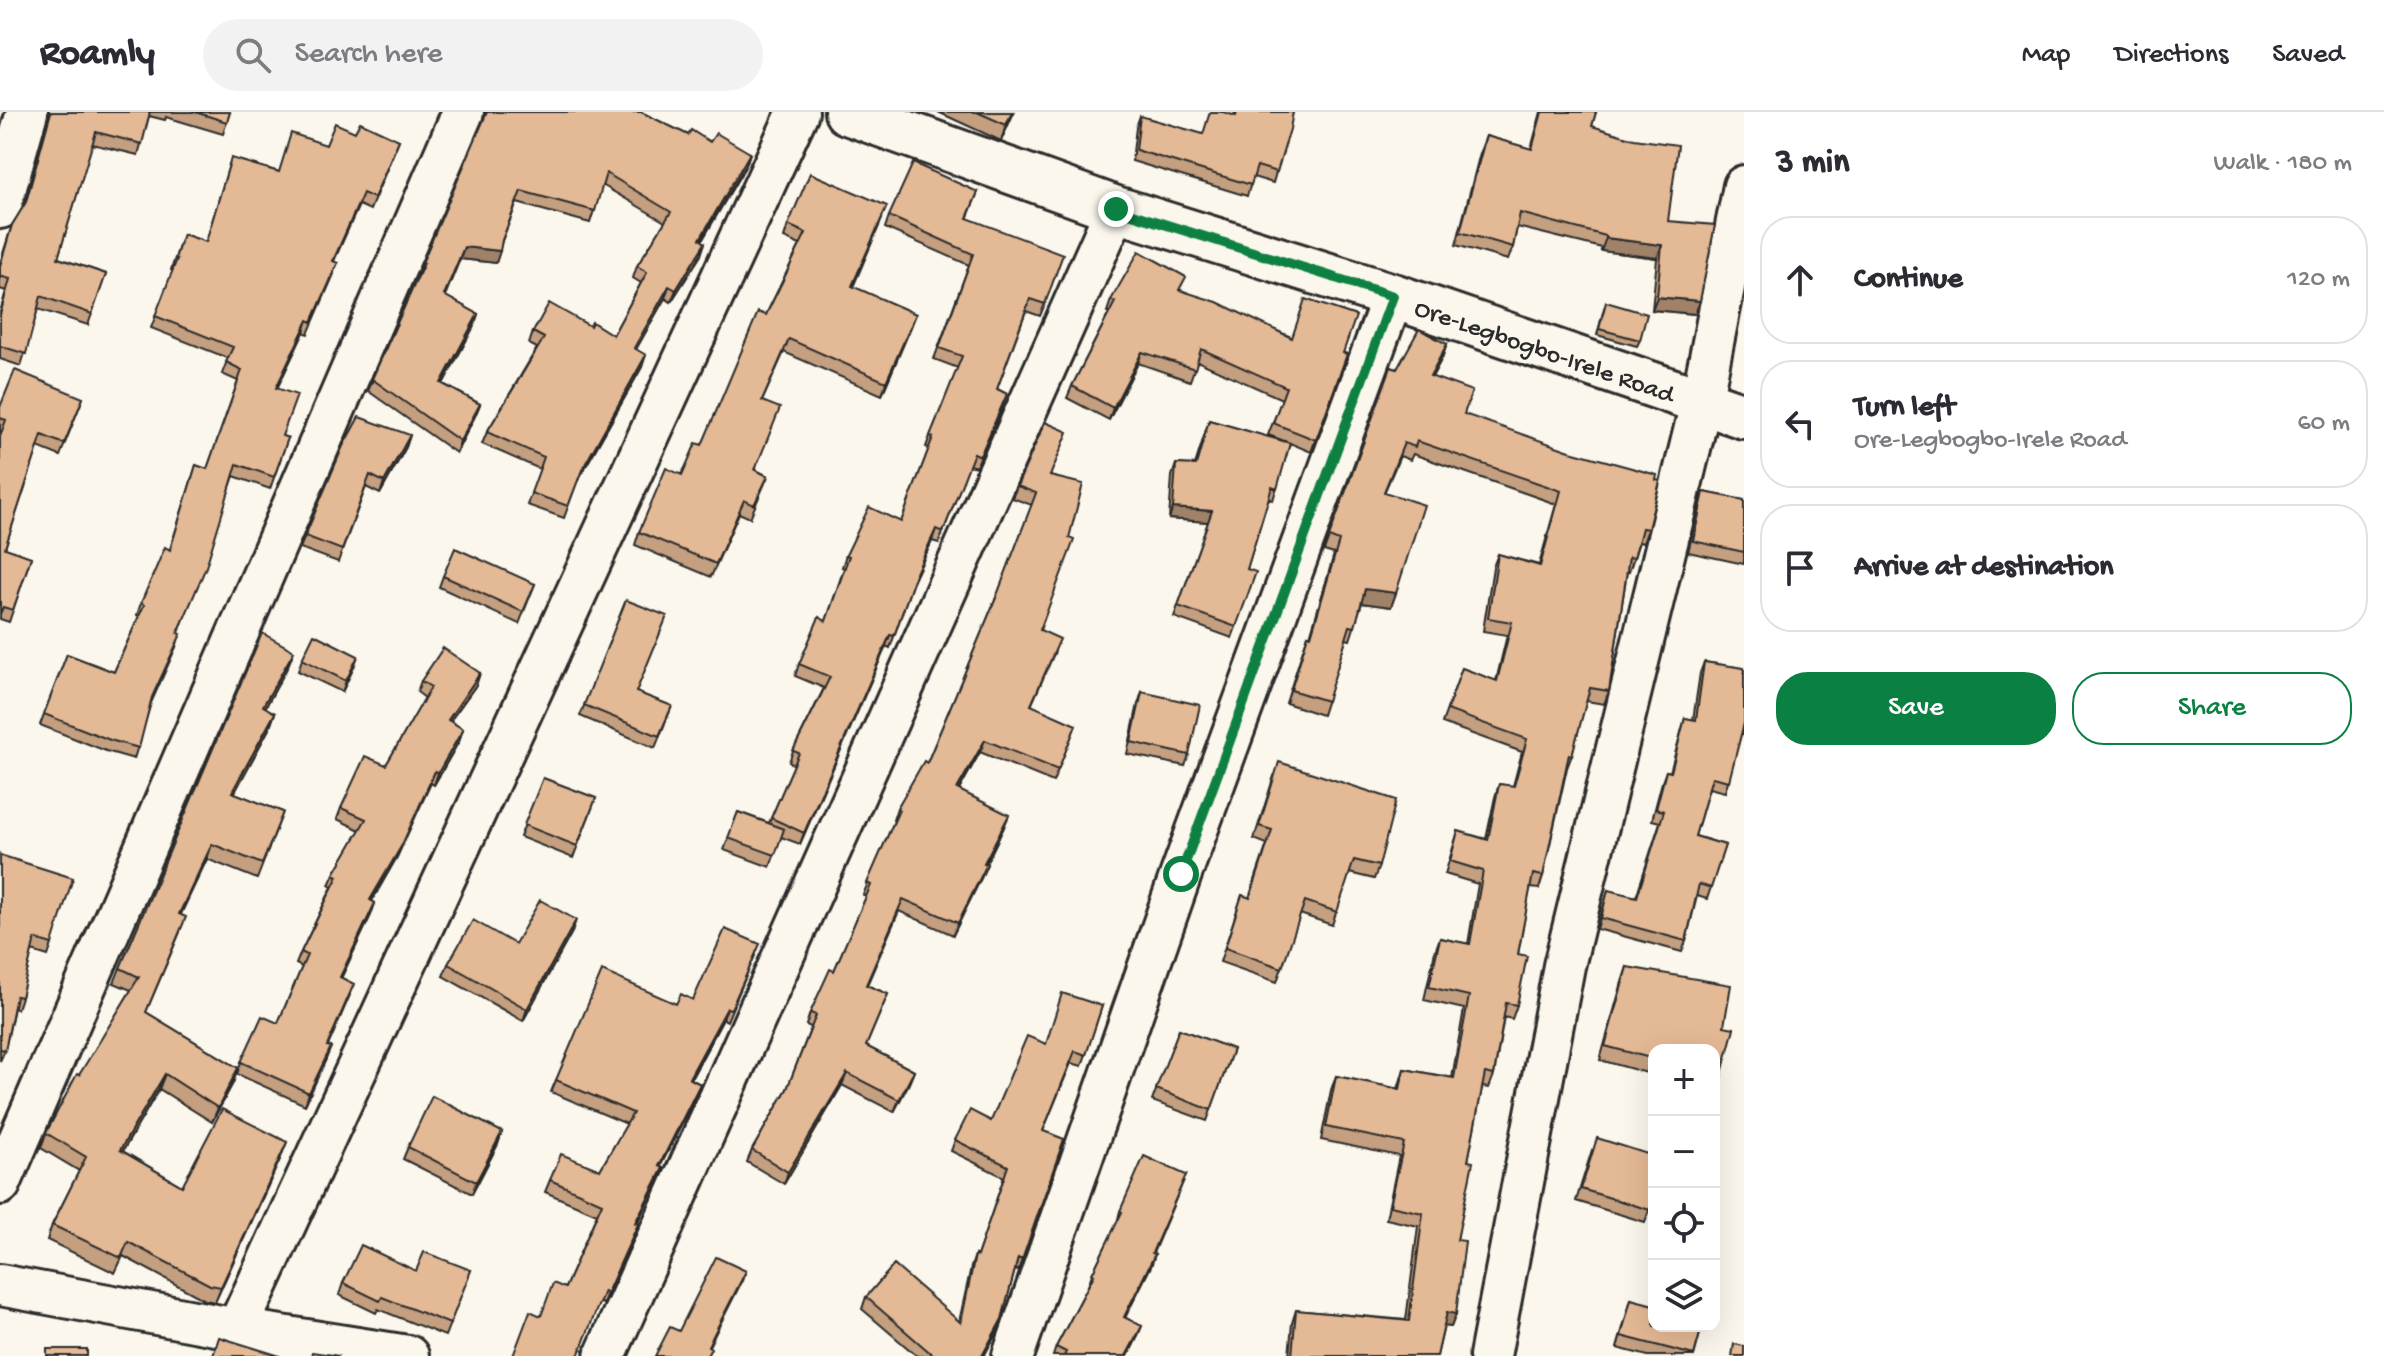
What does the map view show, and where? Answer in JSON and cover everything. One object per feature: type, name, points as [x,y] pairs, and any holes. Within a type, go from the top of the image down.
[{"type":"main road","name":"Ore-Legbogbo-Irele Road","points":[[847,112],[1116,209],[1393,296],[1744,416]]},
{"type":"street","points":[[0,208],[27,112]]},
{"type":"street","points":[[0,1184],[463,112]]},
{"type":"street","points":[[237,1329],[798,112]]},
{"type":"street","points":[[1490,1356],[1564,966],[1701,403],[1744,186]]},
{"type":"street","points":[[605,1356],[1116,209]]},
{"type":"street","points":[[1013,1356],[1176,889],[1393,296]]},
{"type":"street","points":[[0,1285],[237,1329],[408,1356]]},
{"type":"building","points":[[51,112],[150,112],[142,144],[96,132],[58,258],[106,274],[92,314],[41,296],[26,354],[0,346],[0,315],[10,279],[0,276],[0,266],[12,225],[26,202]]},
{"type":"building","points":[[195,112],[230,112],[227,122]]},
{"type":"building","points":[[487,112],[641,112],[688,135],[691,130],[710,142],[716,133],[750,153],[700,239],[705,243],[676,290],[669,286],[634,348],[646,355],[582,470],[568,506],[531,493],[544,457],[487,432],[544,338],[533,332],[549,303],[613,335],[647,272],[637,266],[671,212],[606,173],[595,211],[521,191],[500,251],[464,247],[444,295],[478,314],[441,383],[480,404],[460,441],[372,379]]},
{"type":"building","points":[[977,112],[1012,112],[1006,125]]},
{"type":"building","points":[[1210,112],[1236,116],[1237,112],[1293,112],[1277,172],[1257,166],[1251,185],[1136,150],[1140,116],[1203,134]]},
{"type":"building","points":[[1542,112],[1596,112],[1592,126],[1634,139],[1678,145],[1668,221],[1715,225],[1700,301],[1657,297],[1662,245],[1606,238],[1520,213],[1513,247],[1460,232],[1486,136],[1532,149]]},
{"type":"building","points":[[360,122],[399,140],[374,198],[363,193],[333,261],[338,263],[312,322],[308,320],[276,388],[297,395],[282,436],[288,438],[274,477],[237,464],[206,567],[178,633],[181,634],[152,697],[139,748],[44,714],[67,654],[114,672],[144,605],[141,603],[165,547],[170,550],[196,465],[207,469],[242,370],[226,362],[233,347],[155,316],[177,259],[183,234],[206,242],[231,158],[279,172],[291,133],[326,145],[335,123],[355,132]]},
{"type":"building","points":[[913,163],[978,192],[967,218],[1063,254],[1045,304],[1030,299],[997,389],[1007,394],[980,456],[974,453],[943,532],[936,529],[916,573],[894,636],[890,635],[804,833],[771,818],[799,753],[793,751],[830,677],[799,664],[819,617],[826,621],[849,556],[846,555],[869,507],[901,522],[933,437],[930,436],[962,356],[939,348],[973,254],[889,216]]},
{"type":"building","points":[[810,173],[887,206],[852,286],[916,314],[886,382],[789,339],[762,401],[780,408],[755,470],[768,476],[754,505],[744,500],[716,564],[639,532],[666,468],[682,475],[696,443],[702,445],[758,312],[766,315],[806,233],[788,225]]},
{"type":"building","points":[[1139,251],[1186,277],[1179,290],[1217,302],[1292,338],[1305,299],[1356,316],[1343,353],[1347,354],[1316,440],[1273,423],[1286,387],[1201,349],[1195,369],[1142,352],[1113,408],[1072,386],[1115,302],[1111,300]]},
{"type":"building","points":[[1606,302],[1647,314],[1640,340],[1599,329]]},
{"type":"building","points":[[1419,329],[1447,344],[1430,376],[1472,391],[1464,414],[1570,451],[1657,475],[1656,480],[1660,481],[1648,529],[1642,528],[1634,558],[1629,557],[1609,691],[1590,688],[1572,755],[1569,754],[1543,876],[1533,874],[1518,954],[1527,956],[1517,1005],[1506,1003],[1494,1075],[1485,1073],[1468,1161],[1473,1162],[1457,1240],[1465,1241],[1456,1314],[1447,1312],[1437,1356],[1292,1356],[1296,1310],[1409,1321],[1423,1213],[1390,1206],[1404,1143],[1326,1127],[1336,1076],[1400,1089],[1404,1069],[1454,1078],[1469,996],[1429,987],[1440,938],[1470,944],[1483,871],[1450,861],[1458,831],[1488,840],[1499,784],[1514,786],[1527,739],[1447,710],[1462,668],[1497,681],[1512,622],[1488,618],[1498,554],[1540,566],[1561,491],[1417,441],[1415,447],[1404,443],[1384,492],[1424,505],[1396,593],[1365,589],[1355,627],[1350,626],[1327,701],[1291,690],[1308,635],[1311,636],[1339,541],[1329,537],[1391,367],[1397,369]]},
{"type":"building","points":[[15,370],[83,398],[64,444],[42,435],[5,548],[31,557],[13,610],[3,607],[0,614],[0,437],[6,420],[0,418],[0,407]]},
{"type":"building","points":[[359,417],[410,435],[384,482],[370,475],[342,550],[305,536],[343,446]]},
{"type":"building","points":[[1209,420],[1290,443],[1277,489],[1272,487],[1247,569],[1256,572],[1236,627],[1178,606],[1212,511],[1173,508],[1176,464],[1196,465]]},
{"type":"building","points":[[1045,422],[1068,432],[1050,476],[1083,484],[1069,538],[1074,540],[1040,630],[1060,639],[1031,705],[1076,725],[1058,770],[985,740],[957,789],[1009,815],[984,863],[987,864],[958,923],[903,899],[866,985],[888,994],[866,1046],[914,1071],[899,1100],[847,1073],[788,1172],[752,1150],[787,1089],[816,1015],[810,1013],[830,969],[834,971],[871,885],[867,883],[899,810],[897,808],[924,761],[927,763],[996,598],[1036,493],[1017,486]]},
{"type":"building","points":[[1704,492],[1744,500],[1744,552],[1693,541]]},
{"type":"building","points":[[455,548],[535,584],[523,612],[443,576]]},
{"type":"building","points":[[626,600],[667,616],[636,692],[672,706],[659,736],[584,705]]},
{"type":"building","points":[[262,633],[294,651],[263,706],[275,713],[232,792],[283,812],[262,864],[212,844],[179,914],[186,917],[146,1012],[238,1068],[218,1108],[165,1074],[120,1150],[182,1186],[222,1109],[287,1142],[221,1287],[210,1285],[128,1242],[121,1258],[52,1225],[86,1157],[46,1133],[77,1074],[139,977],[120,968]]},
{"type":"building","points":[[314,634],[358,656],[346,681],[302,659]]},
{"type":"building","points":[[443,648],[480,673],[448,720],[463,729],[438,773],[435,771],[402,845],[370,900],[375,903],[340,977],[354,984],[327,1046],[331,1047],[309,1093],[241,1062],[262,1016],[278,1023],[307,955],[301,952],[338,876],[334,874],[366,819],[341,808],[365,756],[386,765],[431,687],[421,681]]},
{"type":"building","points":[[1704,662],[1744,668],[1744,723],[1729,781],[1712,777],[1695,836],[1725,845],[1711,888],[1699,884],[1686,941],[1601,918],[1608,890],[1637,897],[1664,811],[1656,809],[1666,771],[1671,772],[1685,718],[1696,720]]},
{"type":"building","points":[[1142,692],[1200,705],[1189,755],[1131,742]]},
{"type":"building","points":[[1279,762],[1396,800],[1379,866],[1354,860],[1337,912],[1305,901],[1282,968],[1225,948],[1242,895],[1250,898],[1272,830],[1259,826]]},
{"type":"building","points":[[543,778],[596,798],[577,846],[524,825]]},
{"type":"building","points":[[738,812],[784,829],[775,855],[728,838]]},
{"type":"building","points":[[0,855],[73,878],[52,944],[35,939],[21,997],[16,996],[5,1050],[0,1049]]},
{"type":"building","points":[[540,900],[576,920],[527,1009],[448,964],[473,920],[515,944]]},
{"type":"building","points":[[725,929],[760,944],[731,1009],[727,1008],[689,1078],[700,1084],[659,1166],[663,1168],[635,1223],[638,1224],[607,1293],[604,1291],[578,1356],[513,1356],[530,1311],[541,1316],[553,1283],[565,1288],[602,1203],[550,1180],[561,1154],[600,1170],[633,1113],[556,1080],[602,971],[676,1004],[681,994],[693,1000]]},
{"type":"building","points":[[1627,967],[1731,985],[1724,1026],[1734,1028],[1721,1077],[1720,1044],[1648,1044],[1648,1057],[1605,1046]]},
{"type":"building","points":[[1062,993],[1102,1006],[1086,1055],[1075,1051],[1043,1131],[1064,1139],[1022,1260],[1018,1258],[1002,1319],[982,1356],[934,1356],[866,1297],[894,1265],[961,1323],[975,1255],[1008,1166],[955,1140],[970,1110],[991,1121],[1027,1036],[1046,1044]]},
{"type":"building","points":[[1179,1029],[1233,1049],[1211,1110],[1156,1089]]},
{"type":"building","points":[[432,1096],[502,1132],[476,1182],[408,1147]]},
{"type":"building","points":[[1597,1138],[1648,1154],[1648,1209],[1581,1189]]},
{"type":"building","points":[[1144,1156],[1186,1175],[1152,1253],[1155,1254],[1124,1317],[1142,1326],[1126,1356],[1064,1356],[1066,1352],[1056,1347],[1094,1275]]},
{"type":"building","points":[[361,1245],[416,1271],[424,1252],[471,1270],[450,1324],[382,1297],[380,1301],[343,1283]]},
{"type":"building","points":[[716,1257],[746,1271],[708,1346],[711,1348],[707,1356],[655,1356],[670,1327],[679,1331]]},
{"type":"building","points":[[1631,1299],[1648,1303],[1648,1332],[1700,1332],[1694,1355],[1621,1336]]},
{"type":"building","points":[[219,1337],[280,1356],[213,1356]]},
{"type":"building","points":[[1734,1344],[1744,1346],[1744,1356],[1732,1356]]},
{"type":"building","points":[[47,1349],[87,1349],[87,1356],[47,1356]]},
{"type":"building","points":[[312,1352],[339,1356],[311,1356]]},
{"type":"route","points":[[1116,209],[1393,296],[1181,874]]}]
